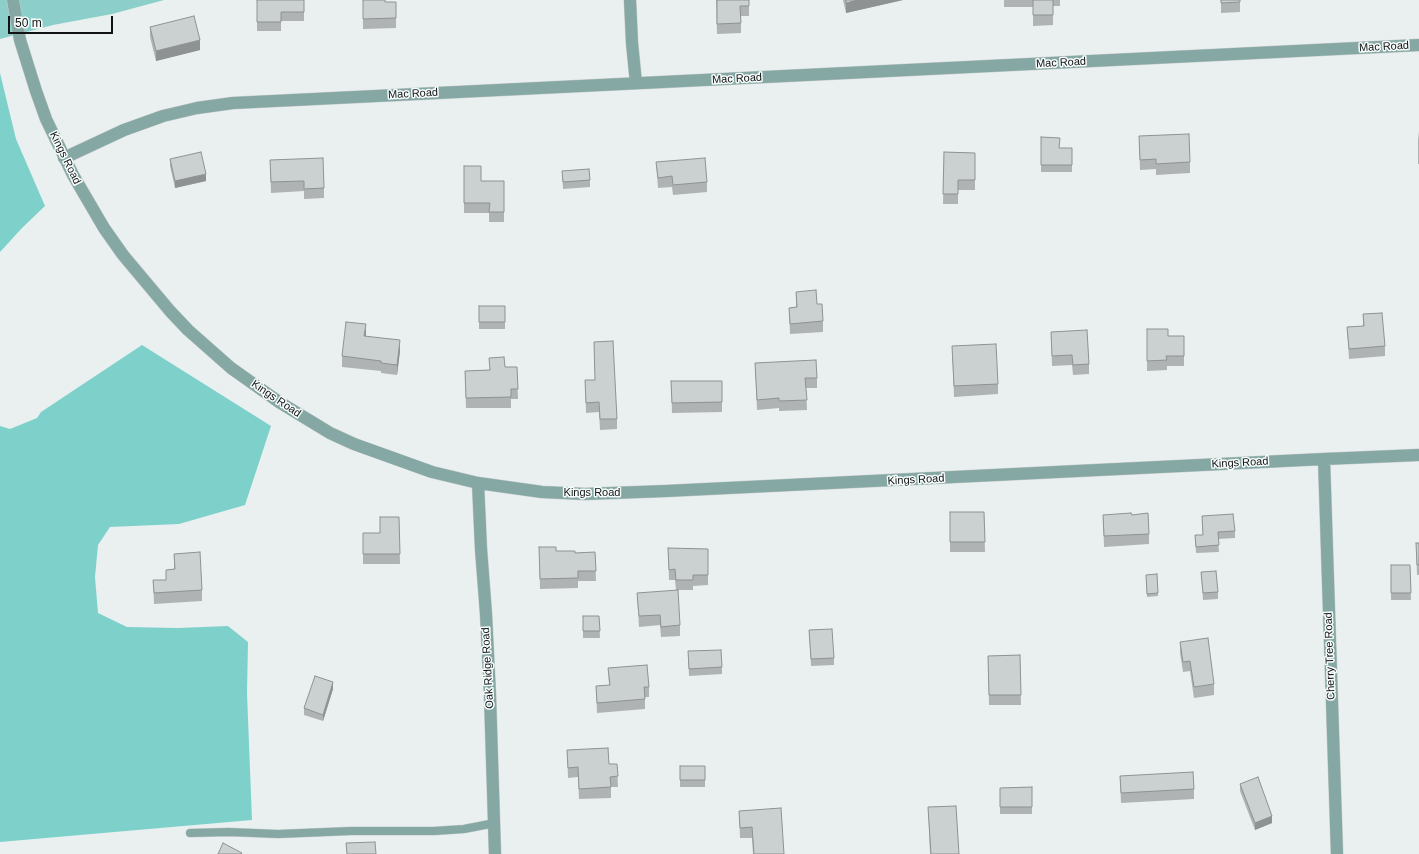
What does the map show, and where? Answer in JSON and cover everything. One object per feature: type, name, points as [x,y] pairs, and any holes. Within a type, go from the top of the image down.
[{"type":"street","name":"Kings Road","points":[[13,0],[20,40],[36,91],[46,119],[64,158],[88,203],[123,255],[174,316],[231,368],[279,402],[330,433],[354,444],[432,472],[478,483],[542,492],[600,494],[1324,459],[1419,456]]},
{"type":"street","points":[[630,0],[636,83]]},
{"type":"street","name":"Mac Road","points":[[64,158],[124,130],[163,116],[198,108],[233,103],[1419,45]]},
{"type":"street","name":"Cherry Tree Road","points":[[1324,459],[1337,854]]},
{"type":"street","name":"Oak Ridge Road","points":[[478,483],[489,688],[495,854]]},
{"type":"lane","points":[[190,833],[229,832],[278,834],[351,831],[434,831],[464,829],[495,824]]},
{"type":"shaded area","points":[[0,0],[164,0],[112,14],[53,25],[0,39]]},
{"type":"shaded area","points":[[0,73],[16,139],[45,206],[0,252]]},
{"type":"shaded area","points":[[142,345],[271,426],[245,505],[179,524],[110,527],[98,545],[95,577],[98,613],[127,627],[178,628],[228,626],[248,642],[247,693],[252,820],[0,842],[0,426],[10,429],[37,418],[41,412]]},
{"type":"building","points":[[257,0],[304,0],[304,12],[281,12],[281,22],[257,22]]},
{"type":"building","points":[[363,0],[385,0],[385,2],[396,2],[396,18],[363,19]]},
{"type":"building","points":[[717,0],[749,0],[749,6],[740,6],[741,23],[717,24]]},
{"type":"building","points":[[846,0],[858,0],[846,3]]},
{"type":"building","points":[[1033,0],[1053,0],[1053,15],[1033,15]]},
{"type":"building","points":[[1221,0],[1240,0],[1240,2],[1221,3]]},
{"type":"building","points":[[194,16],[200,40],[156,51],[150,27]]},
{"type":"building","points":[[1189,134],[1190,162],[1156,164],[1156,159],[1140,160],[1139,136]]},
{"type":"building","points":[[1041,137],[1060,138],[1059,148],[1072,148],[1072,165],[1041,165]]},
{"type":"building","points":[[201,152],[206,174],[175,181],[170,159]]},
{"type":"building","points":[[944,152],[975,153],[975,180],[958,180],[958,194],[943,194]]},
{"type":"building","points":[[323,158],[324,188],[304,189],[304,181],[271,182],[270,160]]},
{"type":"building","points":[[705,158],[707,182],[673,185],[672,176],[658,178],[656,162]]},
{"type":"building","points":[[464,166],[481,166],[481,181],[504,181],[504,212],[489,212],[490,203],[464,203]]},
{"type":"building","points":[[589,169],[590,180],[563,182],[562,171]]},
{"type":"building","points":[[816,290],[817,304],[822,304],[823,321],[790,324],[789,308],[797,307],[796,292]]},
{"type":"building","points":[[479,306],[505,306],[505,322],[479,322]]},
{"type":"building","points":[[1382,313],[1385,346],[1349,349],[1347,327],[1364,326],[1363,314]]},
{"type":"building","points":[[346,322],[366,324],[364,336],[400,340],[397,365],[381,363],[381,361],[342,356]]},
{"type":"building","points":[[1147,329],[1168,329],[1168,336],[1184,336],[1184,356],[1166,356],[1167,360],[1147,361]]},
{"type":"building","points":[[1087,330],[1089,364],[1073,365],[1072,355],[1052,356],[1051,332]]},
{"type":"building","points":[[613,341],[617,419],[600,419],[599,402],[586,403],[585,380],[595,380],[594,342]]},
{"type":"building","points":[[996,344],[998,384],[954,386],[952,346]]},
{"type":"building","points":[[504,357],[505,367],[517,367],[518,389],[511,389],[511,397],[466,398],[465,371],[490,370],[489,358]]},
{"type":"building","points":[[816,360],[817,378],[805,378],[807,400],[779,401],[779,398],[757,400],[755,363]]},
{"type":"building","points":[[671,381],[722,381],[722,402],[672,403]]},
{"type":"building","points":[[950,512],[984,512],[985,542],[950,542]]},
{"type":"building","points":[[1131,513],[1132,515],[1148,513],[1149,534],[1104,536],[1103,515]]},
{"type":"building","points":[[1233,514],[1235,531],[1218,532],[1219,545],[1196,547],[1195,535],[1203,535],[1202,516]]},
{"type":"building","points":[[380,517],[399,517],[400,554],[363,554],[363,533],[380,533]]},
{"type":"building","points":[[1416,543],[1419,543],[1419,565],[1417,565]]},
{"type":"building","points":[[539,547],[556,547],[556,551],[575,551],[575,553],[595,552],[596,571],[578,571],[578,578],[540,579]]},
{"type":"building","points":[[668,548],[708,549],[708,575],[693,575],[693,580],[676,580],[675,569],[669,570]]},
{"type":"building","points":[[200,552],[202,590],[154,593],[153,580],[166,580],[166,570],[175,569],[174,554]]},
{"type":"building","points":[[1391,565],[1410,565],[1411,593],[1391,593]]},
{"type":"building","points":[[1216,571],[1218,592],[1203,593],[1201,572]]},
{"type":"building","points":[[1157,574],[1158,593],[1147,594],[1146,575]]},
{"type":"building","points":[[678,590],[680,625],[661,627],[660,615],[639,616],[637,593]]},
{"type":"building","points":[[583,616],[599,616],[600,631],[583,631]]},
{"type":"building","points":[[832,629],[834,658],[811,659],[809,630]]},
{"type":"building","points":[[1208,638],[1214,684],[1194,687],[1190,661],[1183,662],[1180,642]]},
{"type":"building","points":[[721,650],[722,667],[689,669],[688,651]]},
{"type":"building","points":[[1020,655],[1021,695],[989,695],[988,656]]},
{"type":"building","points":[[647,665],[649,687],[644,687],[645,699],[597,703],[596,686],[610,685],[608,668]]},
{"type":"building","points":[[315,676],[333,682],[323,715],[304,708]]},
{"type":"building","points":[[608,748],[609,764],[617,764],[618,776],[610,777],[611,787],[579,789],[578,767],[568,768],[567,750]]},
{"type":"building","points":[[680,766],[705,766],[705,780],[680,780]]},
{"type":"building","points":[[1193,772],[1194,789],[1121,793],[1120,776]]},
{"type":"building","points":[[1258,777],[1272,816],[1255,823],[1240,784]]},
{"type":"building","points":[[1032,787],[1032,807],[1000,807],[1000,788]]},
{"type":"building","points":[[956,806],[959,854],[931,854],[928,807]]},
{"type":"building","points":[[781,808],[784,854],[754,854],[752,827],[740,828],[739,811]]},
{"type":"building","points":[[375,842],[376,854],[347,854],[346,843]]},
{"type":"building","points":[[223,843],[242,853],[218,854]]}]
